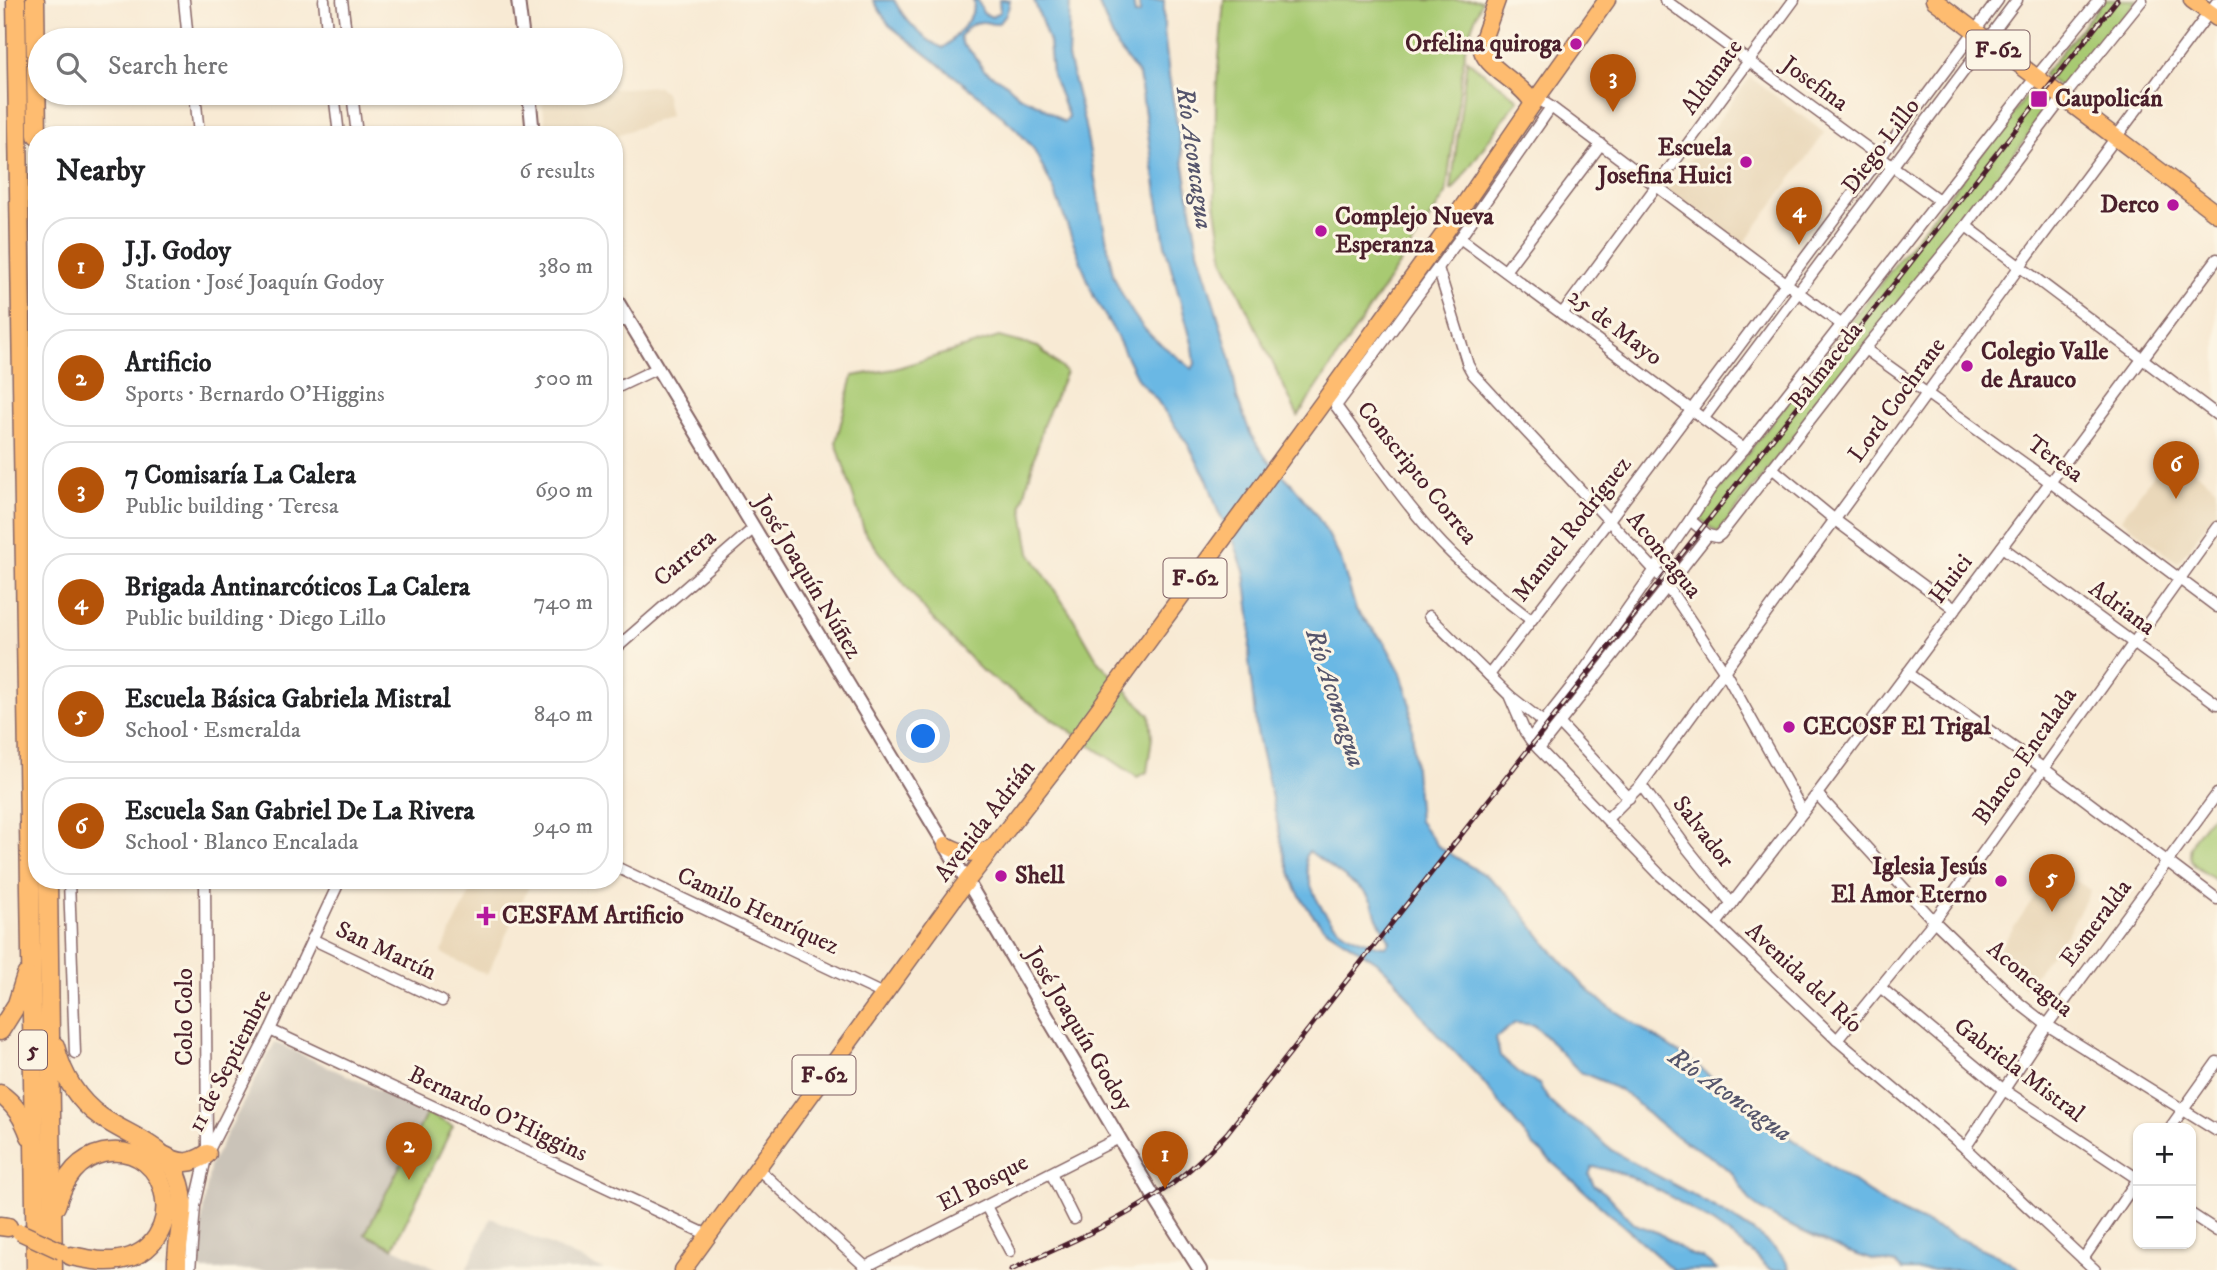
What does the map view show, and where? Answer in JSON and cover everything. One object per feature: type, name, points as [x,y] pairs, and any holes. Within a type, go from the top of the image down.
[{"type":"highway","name":"5","points":[[16,0],[28,758]]},
{"type":"highway","points":[[35,2],[35,28]]},
{"type":"highway","points":[[37,105],[37,126]]},
{"type":"highway","name":"5","points":[[30,889],[35,1265]]},
{"type":"highway","name":"5","points":[[48,889],[53,1270]]},
{"type":"highway","points":[[0,1031],[12,1014],[20,995],[31,947]]},
{"type":"highway","points":[[50,1021],[65,1075],[78,1096],[100,1116],[183,1164],[207,1154]]},
{"type":"highway","points":[[0,1094],[21,1117],[34,1153]]},
{"type":"highway","points":[[52,1220],[66,1180],[80,1163],[92,1156],[116,1152],[134,1156],[146,1164],[160,1181],[166,1201],[164,1221],[155,1239],[144,1250],[116,1261],[66,1253]]},
{"type":"highway","points":[[162,1154],[175,1171],[182,1195],[177,1270]]},
{"type":"main road","points":[[1497,0],[1481,51],[1486,59],[1536,100]]},
{"type":"main road","name":"F-62","points":[[1330,404],[1446,231],[1607,0]]},
{"type":"main road","name":"F-62","points":[[1934,0],[2217,214]]},
{"type":"main road","points":[[2192,0],[2214,11]]},
{"type":"main road","name":"Avenida Adrián","points":[[682,1270],[967,881],[1330,404]]},
{"type":"main road","points":[[946,845],[967,853],[981,852],[993,847]]},
{"type":"main road","points":[[7,1227],[102,1270]]},
{"type":"street","points":[[184,0],[187,28]]},
{"type":"street","points":[[324,0],[327,28]]},
{"type":"street","points":[[342,0],[346,28]]},
{"type":"street","points":[[518,0],[522,28]]},
{"type":"street","name":"Josefina","points":[[1665,0],[1940,201]]},
{"type":"street","name":"Aldunate","points":[[1562,314],[1794,0]]},
{"type":"street","name":"Diego Lillo","points":[[1704,418],[1892,166],[1981,36],[1998,0]]},
{"type":"street","name":"Diego Lillo","points":[[1691,410],[1879,157],[1981,36],[2017,0]]},
{"type":"street","name":"Balmaceda","points":[[1530,739],[1583,672],[1713,485],[2099,0]]},
{"type":"street","name":"Balmaceda","points":[[1539,748],[1708,535],[1717,537],[1721,534],[2142,0]]},
{"type":"street","name":"Lord Cochrane","points":[[1607,819],[1641,785],[2020,266],[2214,11]]},
{"type":"street","points":[[1330,404],[1460,238],[1536,100],[1601,144],[1842,325]]},
{"type":"street","points":[[196,105],[199,126]]},
{"type":"street","points":[[335,105],[338,126]]},
{"type":"street","points":[[353,105],[356,126]]},
{"type":"street","points":[[530,105],[532,126]]},
{"type":"street","points":[[1505,271],[1601,144]]},
{"type":"street","points":[[1966,226],[2217,415]]},
{"type":"street","name":"25 de Mayo","points":[[1460,238],[1744,449]]},
{"type":"street","name":"Huici","points":[[1716,924],[1817,794],[2217,258]]},
{"type":"street","name":"Aconcagua","points":[[1438,268],[1473,374],[1667,585],[1725,672],[1803,812]]},
{"type":"street","name":"José Joaquín Núñez","points":[[623,311],[967,881]]},
{"type":"street","points":[[623,321],[629,321]]},
{"type":"street","name":"Teresa","points":[[1865,349],[2217,607]]},
{"type":"street","points":[[623,384],[657,368]]},
{"type":"street","name":"Conscripto Correa","points":[[1330,404],[1434,536],[1484,583],[1531,620]]},
{"type":"street","name":"Manuel Rodríguez","points":[[1489,675],[1691,410]]},
{"type":"street","points":[[1772,468],[1835,520],[1955,609]]},
{"type":"street","points":[[1690,520],[1708,535]]},
{"type":"street","name":"Blanco Encalada","points":[[1837,1040],[1934,921],[2217,527]]},
{"type":"street","name":"Carrera","points":[[623,642],[754,528]]},
{"type":"street","name":"Adriana","points":[[2002,547],[2217,704]]},
{"type":"street","name":"Avenida del Río","points":[[1429,616],[1509,695],[1543,722]]},
{"type":"street","points":[[1907,673],[2043,768],[2217,899]]},
{"type":"street","name":"Avenida del Río","points":[[1509,695],[1530,739],[1661,875],[1837,1040],[1965,1149],[2095,1270]]},
{"type":"street","points":[[1560,724],[1629,798]]},
{"type":"street","name":"Salvador","points":[[1641,785],[1732,904]]},
{"type":"street","name":"Aconcagua","points":[[1817,794],[1934,921],[2020,1004],[2047,1025],[2217,1130]]},
{"type":"street","name":"Esmeralda","points":[[1965,1149],[2047,1025],[2217,794]]},
{"type":"street","name":"Camilo Henríquez","points":[[623,870],[883,994]]},
{"type":"street","name":"José Joaquín Godoy","points":[[967,881],[1200,1270]]},
{"type":"street","points":[[69,889],[75,1053]]},
{"type":"street","name":"Colo Colo","points":[[205,889],[207,1154]]},
{"type":"street","name":"11 de Septiembre","points":[[190,1270],[195,1206],[207,1154],[271,1030],[336,889]]},
{"type":"street","name":"San Martín","points":[[312,939],[442,1001]]},
{"type":"street","name":"Gabriela Mistral","points":[[1880,987],[2004,1090],[2133,1176]]},
{"type":"street","name":"Bernardo O'Higgins","points":[[271,1030],[708,1235]]},
{"type":"street","points":[[2173,1123],[2217,1062]]},
{"type":"street","name":"El Bosque","points":[[756,1167],[868,1268],[1119,1138]]},
{"type":"street","points":[[1051,1173],[1074,1219]]},
{"type":"street","points":[[2083,1259],[2133,1186]]},
{"type":"street","points":[[986,1206],[1010,1251]]},
{"type":"street","points":[[2196,1216],[2217,1231]]},
{"type":"shaded area","name":"Escuela Josefina Huici","points":[[1750,77],[1825,133],[1742,246],[1667,191]]},
{"type":"shaded area","points":[[658,86],[665,92],[670,116],[623,133],[623,126],[546,126],[543,105],[623,105],[623,88]]},
{"type":"shaded area","points":[[2170,452],[2217,488],[2217,510],[2178,563],[2121,519]]},
{"type":"shaded area","points":[[2054,868],[2091,890],[2067,934],[2024,988],[1993,958]]},
{"type":"shaded area","name":"CESFAM Artificio","points":[[472,889],[528,889],[487,975],[441,953]]},
{"type":"shaded area","points":[[275,1042],[427,1113],[365,1234],[440,1270],[201,1270],[197,1251],[210,1166]]},
{"type":"shaded area","points":[[491,1218],[604,1270],[466,1270]]},
{"type":"green space","name":"Complejo Nueva Esperanza","points":[[1224,0],[1482,0],[1466,42],[1446,194],[1298,416],[1224,261],[1215,201],[1216,93]]},
{"type":"green space","points":[[2104,0],[2137,0],[2064,90],[2043,75]]},
{"type":"green space","points":[[1467,60],[1518,99],[1451,190]]},
{"type":"green space","points":[[2033,88],[2053,104],[1718,533],[1698,517]]},
{"type":"green space","points":[[999,337],[1038,347],[1066,372],[1043,425],[1022,505],[1030,553],[1098,661],[1150,715],[1152,737],[1147,772],[1137,777],[982,671],[928,614],[865,533],[836,442],[853,376],[894,369]]},
{"type":"green space","points":[[2217,809],[2217,881],[2195,866],[2190,852],[2198,832]]},
{"type":"green space","points":[[427,1113],[453,1126],[393,1248],[365,1234]]},
{"type":"water","name":"Río Aconcagua","points":[[873,0],[894,0],[915,28],[928,40],[943,48],[969,19],[974,6],[973,0],[978,0],[983,13],[992,17],[1000,11],[999,0],[1010,0],[1006,14],[998,23],[979,22],[967,28],[960,37],[963,45],[984,70],[1008,85],[1019,96],[1039,105],[1064,122],[1069,118],[1052,74],[1049,42],[1034,0],[1070,0],[1068,58],[1084,121],[1113,274],[1126,302],[1143,327],[1192,369],[1195,364],[1193,347],[1165,245],[1139,75],[1117,47],[1097,0],[1133,0],[1135,14],[1140,14],[1139,0],[1164,0],[1169,76],[1198,250],[1231,360],[1237,398],[1251,435],[1266,458],[1292,484],[1329,536],[1341,560],[1356,610],[1385,643],[1401,673],[1410,702],[1419,821],[1438,846],[1489,878],[1510,896],[1548,946],[1603,1003],[1691,1061],[1764,1119],[1878,1199],[2007,1260],[2020,1270],[1902,1270],[1896,1264],[1840,1249],[1780,1221],[1751,1202],[1732,1173],[1716,1160],[1674,1135],[1628,1095],[1580,1072],[1534,1025],[1515,1023],[1496,1038],[1500,1056],[1523,1076],[1539,1084],[1549,1101],[1564,1115],[1591,1131],[1618,1154],[1741,1223],[1782,1256],[1790,1270],[1771,1270],[1716,1226],[1653,1187],[1611,1171],[1592,1167],[1589,1175],[1594,1185],[1634,1224],[1659,1233],[1717,1270],[1673,1270],[1534,1146],[1478,1076],[1429,1025],[1395,979],[1377,962],[1322,926],[1296,889],[1285,857],[1256,727],[1249,661],[1251,622],[1245,574],[1208,481],[1189,446],[1156,399],[1138,380],[1094,297],[1054,190],[1033,148],[986,101],[889,25]],"holes":[[[1309,851],[1366,893],[1390,941],[1386,946],[1351,936],[1330,919],[1316,897],[1305,857]]]},
{"type":"railway","points":[[1011,1270],[1137,1208],[1174,1183],[1227,1133],[2117,0]]},
{"type":"place","name":"Orfelina quiroga","points":[[1576,44]]},
{"type":"place","name":"Caupolicán","points":[[2039,99]]},
{"type":"place","name":"7 Comisaría La Calera","points":[[1613,112]]},
{"type":"place","name":"Escuela Josefina Huici","points":[[1746,162]]},
{"type":"place","name":"Derco","points":[[2173,205]]},
{"type":"place","name":"Complejo Nueva Esperanza","points":[[1321,231]]},
{"type":"place","name":"Brigada Antinarcóticos La Calera","points":[[1799,245]]},
{"type":"place","name":"Colegio Valle de Arauco","points":[[1967,366]]},
{"type":"place","name":"Escuela San Gabriel De La Rivera","points":[[2176,499]]},
{"type":"place","name":"CECOSF El Trigal","points":[[1789,727]]},
{"type":"place","name":"Shell","points":[[1001,876]]},
{"type":"place","name":"Iglesia Jesús El Amor Eterno","points":[[2001,881]]},
{"type":"place","name":"Escuela Básica Gabriela Mistral","points":[[2052,912]]},
{"type":"place","name":"CESFAM Artificio","points":[[486,916]]},
{"type":"place","name":"Artificio","points":[[409,1180]]},
{"type":"place","name":"J.J. Godoy","points":[[1165,1189]]}]
